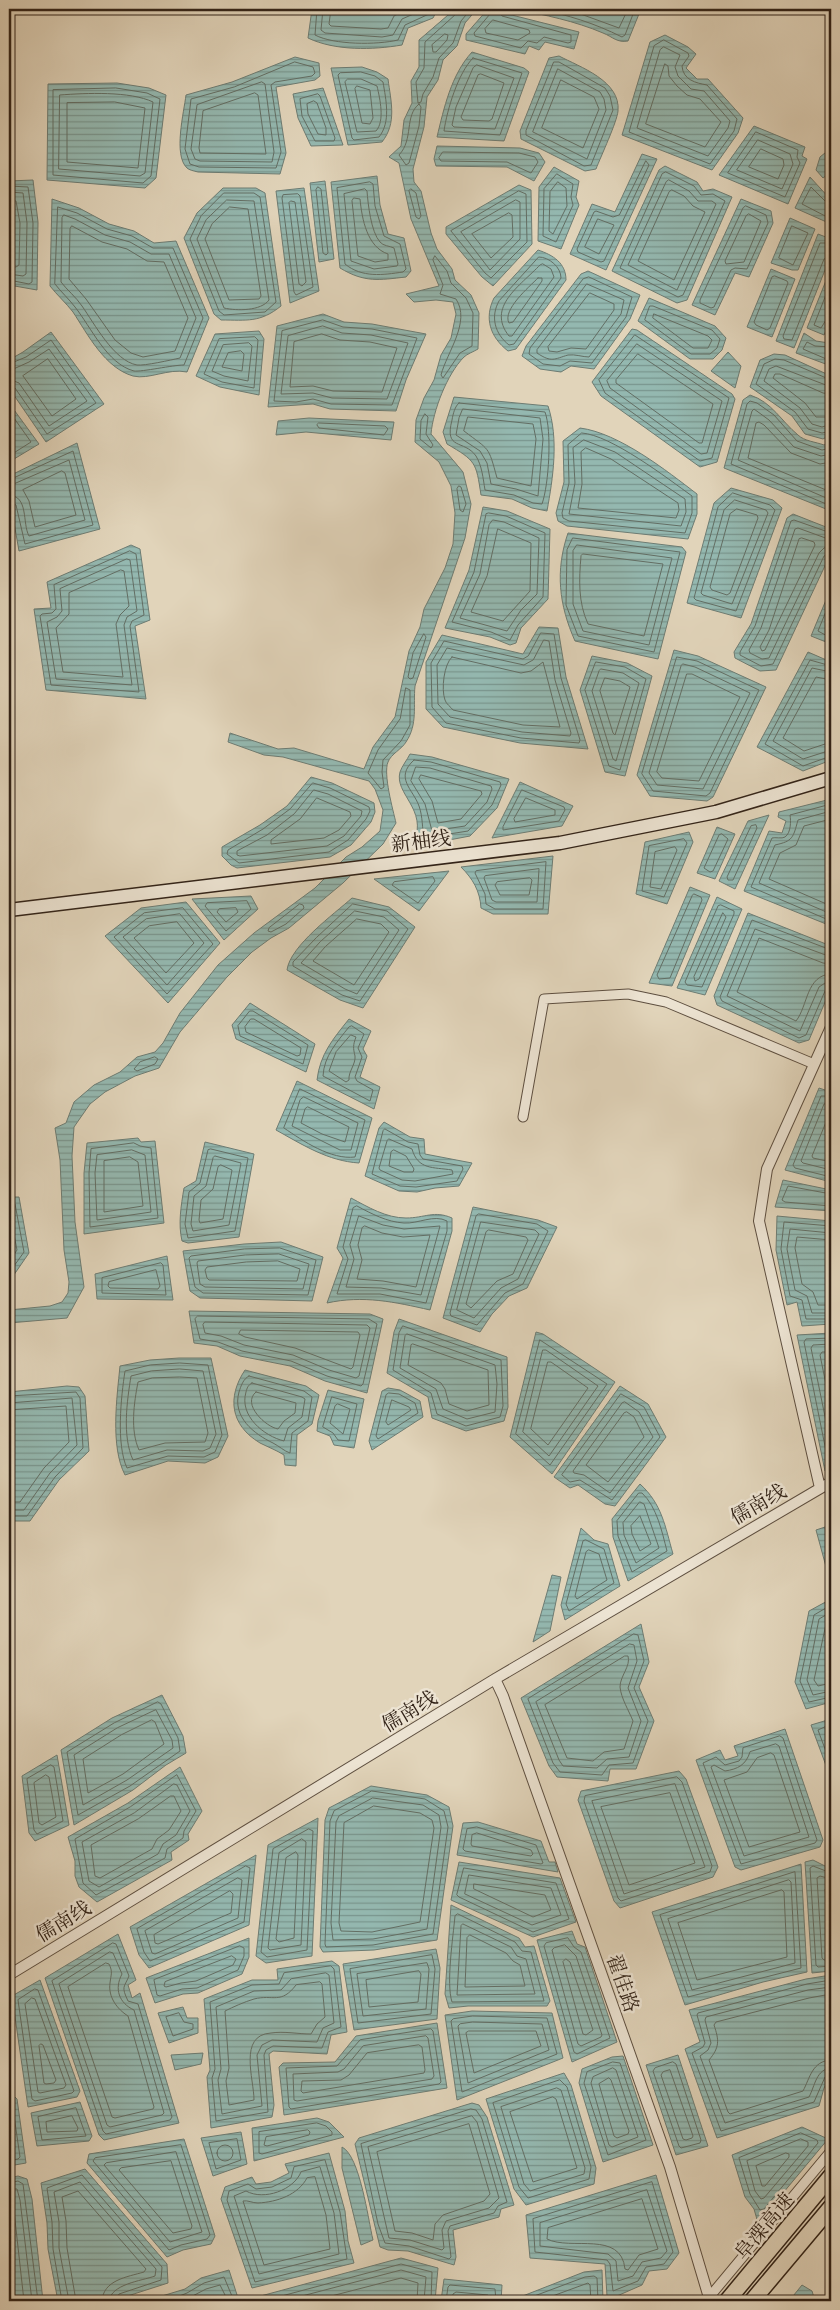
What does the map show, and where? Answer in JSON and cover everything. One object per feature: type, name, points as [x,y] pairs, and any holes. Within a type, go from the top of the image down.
[{"type":"highway","name":"阜溧高速","points":[[727,2301],[831,2176]]},
{"type":"highway","name":"阜溧高速","points":[[752,2301],[831,2207]]},
{"type":"main road","name":"新柚线","points":[[9,910],[560,843],[716,812],[831,778]]},
{"type":"street","points":[[523,1117],[544,999],[628,994],[666,1002],[814,1064]]},
{"type":"street","points":[[820,1488],[759,1220],[767,1169],[831,1027]]},
{"type":"street","name":"儒南线","points":[[9,1974],[495,1679],[831,1482]]},
{"type":"street","name":"翟佳路","points":[[495,1679],[513,1723],[670,2167],[708,2300]]},
{"type":"street","points":[[708,2300],[831,2152]]},
{"type":"water","points":[[312,9],[438,9],[433,18],[408,28],[402,45],[379,48],[354,48],[330,45],[308,38]]},
{"type":"water","points":[[455,9],[477,9],[465,23],[457,46],[443,60],[438,80],[427,97],[424,127],[413,169],[414,182],[421,191],[431,233],[437,249],[452,269],[455,280],[471,295],[479,313],[478,349],[464,357],[452,373],[438,404],[431,434],[463,472],[471,504],[465,538],[415,686],[414,722],[410,735],[404,745],[388,762],[388,783],[396,823],[383,844],[343,883],[289,928],[252,952],[227,977],[180,1032],[159,1068],[135,1076],[105,1092],[90,1104],[74,1127],[72,1156],[75,1222],[84,1287],[67,1318],[9,1323],[9,1310],[50,1306],[62,1302],[68,1293],[69,1282],[64,1250],[60,1160],[55,1128],[66,1123],[74,1102],[94,1085],[120,1072],[137,1057],[155,1052],[163,1043],[180,1013],[218,965],[254,933],[315,888],[346,857],[362,847],[380,831],[383,810],[375,789],[369,781],[283,757],[264,755],[228,742],[230,733],[278,749],[294,748],[364,769],[373,747],[395,717],[409,651],[420,627],[424,609],[445,568],[453,544],[455,513],[451,486],[439,462],[415,442],[416,420],[424,398],[434,380],[441,355],[451,338],[456,314],[453,302],[436,300],[414,302],[406,294],[439,286],[411,219],[399,163],[389,157],[401,146],[404,120],[412,103],[411,81],[419,67],[419,40]]},
{"type":"water","points":[[488,9],[579,32],[574,49],[545,42],[539,50],[529,46],[525,54],[466,40],[466,34]]},
{"type":"water","points":[[515,9],[641,9],[628,41],[624,41],[571,22]]},
{"type":"water","points":[[665,35],[688,47],[696,54],[686,68],[697,79],[708,79],[743,118],[738,133],[712,170],[622,135],[650,42]]},
{"type":"water","points":[[472,52],[524,68],[529,72],[504,141],[437,137],[454,81]]},
{"type":"water","points":[[559,56],[598,76],[613,91],[617,100],[617,116],[596,169],[585,171],[521,139],[520,131],[549,58]]},
{"type":"water","points":[[295,57],[319,63],[320,76],[315,80],[276,87],[286,153],[280,174],[198,172],[187,168],[183,162],[180,144],[186,95],[232,82]]},
{"type":"water","points":[[362,67],[377,72],[388,79],[392,112],[390,127],[382,142],[348,145],[331,68]]},
{"type":"water","points":[[117,83],[149,88],[166,95],[156,178],[145,188],[47,180],[48,84]]},
{"type":"water","points":[[323,88],[343,145],[311,146],[298,118],[293,94]]},
{"type":"water","points":[[754,126],[805,147],[802,156],[807,159],[788,204],[719,175]]},
{"type":"water","points":[[437,146],[520,148],[539,153],[545,162],[534,181],[507,167],[436,166],[434,159]]},
{"type":"water","points":[[831,148],[831,172],[823,178],[816,170],[820,157]]},
{"type":"water","points":[[642,154],[657,159],[606,270],[570,254],[592,204],[615,212]]},
{"type":"water","points":[[665,166],[697,182],[703,191],[713,189],[732,197],[687,300],[677,303],[612,271],[659,170]]},
{"type":"water","points":[[554,167],[579,181],[576,197],[579,205],[561,249],[538,241],[539,187]]},
{"type":"water","points":[[377,176],[380,205],[388,234],[404,238],[411,271],[406,277],[372,279],[357,276],[340,268],[331,182]]},
{"type":"water","points":[[810,177],[831,200],[831,224],[795,208]]},
{"type":"water","points":[[33,180],[38,222],[37,290],[9,285],[9,181]]},
{"type":"water","points":[[325,181],[334,259],[319,262],[310,183]]},
{"type":"water","points":[[519,185],[531,190],[532,244],[493,286],[482,277],[446,234],[446,227]]},
{"type":"water","points":[[223,188],[256,188],[265,193],[281,306],[260,318],[221,320],[214,314],[184,238],[197,213]]},
{"type":"water","points":[[304,188],[319,291],[290,303],[276,191]]},
{"type":"water","points":[[52,199],[79,208],[109,224],[134,231],[154,243],[176,241],[209,318],[187,372],[180,371],[146,377],[133,376],[114,366],[98,350],[73,312],[50,286]]},
{"type":"water","points":[[741,199],[771,211],[773,223],[749,277],[735,273],[715,315],[692,305]]},
{"type":"water","points":[[790,218],[815,229],[798,270],[792,270],[771,263]]},
{"type":"water","points":[[818,234],[831,239],[831,255],[794,348],[776,341]]},
{"type":"water","points":[[538,250],[558,260],[564,269],[566,280],[516,349],[508,351],[497,340],[490,327],[489,313],[491,305],[494,298]]},
{"type":"water","points":[[831,268],[831,319],[824,335],[807,328]]},
{"type":"water","points":[[771,269],[795,279],[772,337],[747,327]]},
{"type":"water","points":[[588,271],[640,295],[630,319],[594,369],[571,366],[561,372],[540,369],[522,356],[526,346],[581,274]]},
{"type":"water","points":[[649,298],[715,326],[726,338],[722,350],[713,359],[690,359],[638,321]]},
{"type":"water","points":[[323,314],[344,322],[372,324],[426,334],[406,380],[396,411],[330,409],[313,404],[268,407],[277,326]]},
{"type":"water","points":[[632,329],[637,330],[732,394],[735,399],[717,462],[700,467],[601,396],[592,382]]},
{"type":"water","points":[[259,331],[264,339],[259,395],[220,387],[196,376],[215,334]]},
{"type":"water","points":[[51,332],[104,404],[46,442],[9,388],[9,360]]},
{"type":"water","points":[[804,333],[816,341],[829,343],[831,338],[831,366],[796,353]]},
{"type":"water","points":[[728,352],[741,366],[735,388],[711,371]]},
{"type":"water","points":[[774,354],[785,355],[831,376],[830,435],[823,439],[805,434],[792,416],[750,387],[760,360]]},
{"type":"water","points":[[750,395],[764,402],[801,437],[824,445],[831,442],[831,511],[724,468],[743,400]]},
{"type":"water","points":[[454,397],[548,406],[553,432],[554,458],[547,511],[532,508],[512,499],[481,495],[478,476],[473,464],[464,454],[447,444],[443,432]]},
{"type":"water","points":[[9,403],[39,444],[9,462]]},
{"type":"water","points":[[309,418],[394,422],[391,440],[306,432],[276,435],[278,421]]},
{"type":"water","points":[[580,428],[611,437],[642,454],[697,494],[697,514],[688,539],[567,526],[558,521],[556,513],[564,482],[563,441]]},
{"type":"water","points":[[77,443],[100,529],[19,551],[9,494],[9,476]]},
{"type":"water","points":[[731,488],[773,500],[782,508],[741,618],[687,603],[714,503]]},
{"type":"water","points":[[483,507],[507,511],[550,529],[548,599],[521,628],[516,643],[510,645],[490,637],[445,628],[469,570]]},
{"type":"water","points":[[793,514],[831,529],[831,553],[776,670],[760,671],[735,658],[734,652],[751,624],[787,518]]},
{"type":"water","points":[[568,533],[682,547],[686,552],[658,659],[575,641],[562,601],[560,574],[561,561]]},
{"type":"water","points":[[131,545],[140,549],[150,620],[135,626],[146,699],[46,690],[34,609],[51,608],[47,582]]},
{"type":"water","points":[[831,588],[831,644],[811,636]]},
{"type":"water","points":[[539,627],[558,628],[566,677],[588,749],[520,743],[443,727],[426,709],[426,662],[442,635],[523,654]]},
{"type":"water","points":[[674,650],[698,656],[766,687],[713,797],[707,801],[650,796],[637,775]]},
{"type":"water","points":[[808,652],[831,662],[831,760],[803,771],[757,747]]},
{"type":"water","points":[[592,656],[627,663],[652,676],[625,776],[605,772],[580,690]]},
{"type":"water","points":[[410,754],[432,757],[509,779],[497,808],[470,836],[428,844],[414,842],[417,820],[399,780],[400,772]]},
{"type":"water","points":[[311,777],[332,783],[374,803],[375,812],[371,822],[351,845],[330,857],[237,868],[222,856],[222,847],[260,825],[287,806]]},
{"type":"water","points":[[520,782],[573,806],[562,826],[492,838]]},
{"type":"water","points":[[831,799],[831,926],[744,891],[769,831],[782,833],[786,821],[778,817],[779,812]]},
{"type":"water","points":[[769,815],[735,889],[719,881],[748,821]]},
{"type":"water","points":[[717,827],[735,834],[715,879],[697,873]]},
{"type":"water","points":[[689,832],[693,842],[667,904],[636,894],[645,842]]},
{"type":"water","points":[[553,856],[548,914],[493,914],[481,908],[475,886],[461,867]]},
{"type":"water","points":[[449,871],[419,911],[374,879]]},
{"type":"water","points":[[690,887],[710,895],[672,986],[649,983]]},
{"type":"water","points":[[251,896],[258,909],[224,940],[192,899]]},
{"type":"water","points":[[717,897],[742,909],[705,995],[677,988]]},
{"type":"water","points":[[352,898],[389,907],[415,927],[363,1008],[340,1000],[287,970],[290,961],[304,941],[324,921]]},
{"type":"water","points":[[186,902],[220,943],[168,1003],[105,936],[141,908]]},
{"type":"water","points":[[748,913],[831,946],[831,988],[809,1040],[799,1043],[717,1005],[714,996]]},
{"type":"water","points":[[250,1003],[315,1044],[306,1072],[236,1039],[232,1025]]},
{"type":"water","points":[[349,1019],[371,1031],[363,1049],[367,1056],[360,1077],[380,1087],[374,1109],[317,1080],[324,1055]]},
{"type":"water","points":[[297,1081],[372,1118],[359,1163],[326,1156],[276,1130]]},
{"type":"water","points":[[819,1088],[831,1092],[831,1182],[785,1170]]},
{"type":"water","points":[[384,1122],[410,1137],[424,1139],[425,1154],[472,1163],[459,1186],[417,1192],[399,1191],[365,1176],[379,1128]]},
{"type":"water","points":[[138,1138],[141,1142],[155,1141],[164,1223],[84,1234],[84,1173],[87,1143]]},
{"type":"water","points":[[205,1142],[254,1154],[239,1237],[188,1243],[182,1241],[180,1228],[184,1188],[196,1181]]},
{"type":"water","points":[[783,1180],[831,1190],[831,1211],[775,1207]]},
{"type":"water","points":[[9,1197],[19,1197],[29,1253],[9,1282]]},
{"type":"water","points":[[351,1198],[377,1211],[399,1218],[413,1218],[435,1214],[452,1218],[452,1231],[430,1310],[379,1300],[327,1303],[343,1258],[337,1248]]},
{"type":"water","points":[[473,1207],[538,1220],[557,1227],[527,1288],[509,1296],[492,1314],[480,1332],[443,1318]]},
{"type":"water","points":[[777,1216],[831,1221],[831,1324],[802,1326],[797,1302],[787,1305],[776,1250]]},
{"type":"water","points":[[281,1242],[323,1257],[312,1301],[200,1298],[190,1291],[183,1251]]},
{"type":"water","points":[[167,1256],[173,1300],[97,1299],[95,1274]]},
{"type":"water","points":[[189,1311],[370,1314],[383,1319],[367,1393],[325,1381],[290,1366],[240,1356],[217,1346],[194,1343]]},
{"type":"water","points":[[399,1319],[507,1357],[508,1407],[504,1421],[466,1431],[432,1418],[428,1397],[387,1373],[394,1332]]},
{"type":"water","points":[[536,1332],[543,1334],[615,1382],[552,1474],[510,1437]]},
{"type":"water","points":[[831,1333],[831,1467],[825,1471],[797,1335]]},
{"type":"water","points":[[211,1358],[228,1436],[218,1457],[205,1463],[168,1461],[125,1475],[117,1450],[116,1436],[116,1406],[120,1366],[150,1360]]},
{"type":"water","points":[[245,1370],[306,1386],[319,1395],[312,1424],[297,1435],[296,1466],[285,1465],[284,1455],[250,1436],[237,1419],[234,1410],[234,1400],[239,1380]]},
{"type":"water","points":[[67,1386],[79,1387],[85,1396],[89,1451],[59,1480],[30,1521],[9,1521],[9,1392]]},
{"type":"water","points":[[620,1386],[648,1404],[666,1437],[615,1506],[605,1504],[578,1485],[570,1488],[554,1477]]},
{"type":"water","points":[[388,1388],[400,1390],[420,1401],[423,1417],[372,1450],[369,1441],[382,1391]]},
{"type":"water","points":[[328,1390],[364,1399],[354,1448],[334,1445],[330,1436],[317,1431],[318,1421]]},
{"type":"water","points":[[640,1484],[658,1508],[673,1554],[628,1581],[613,1537],[612,1519]]},
{"type":"water","points":[[831,1525],[831,1573],[828,1574],[816,1530]]},
{"type":"water","points":[[581,1528],[594,1540],[608,1544],[620,1586],[565,1620],[561,1605]]},
{"type":"water","points":[[552,1575],[561,1577],[550,1631],[533,1642]]},
{"type":"water","points":[[831,1599],[831,1702],[806,1709],[795,1682],[809,1611]]},
{"type":"water","points":[[641,1624],[649,1662],[639,1687],[654,1721],[636,1769],[610,1769],[608,1781],[557,1777],[549,1766],[521,1698]]},
{"type":"water","points":[[162,1695],[183,1736],[186,1753],[166,1765],[133,1790],[74,1825],[61,1750],[112,1718]]},
{"type":"water","points":[[831,1719],[831,1779],[811,1725]]},
{"type":"water","points":[[785,1729],[823,1840],[820,1847],[741,1870],[735,1867],[696,1760],[720,1750],[725,1760],[738,1756],[734,1746]]},
{"type":"water","points":[[57,1755],[69,1825],[35,1841],[29,1833],[22,1776]]},
{"type":"water","points":[[180,1767],[202,1811],[188,1834],[189,1840],[171,1852],[172,1860],[97,1902],[79,1887],[75,1876],[75,1861],[68,1837],[128,1803]]},
{"type":"water","points":[[679,1771],[686,1779],[718,1867],[713,1877],[620,1908],[614,1901],[578,1800],[581,1791]]},
{"type":"water","points":[[371,1786],[427,1795],[449,1807],[453,1826],[437,1940],[374,1950],[323,1952],[320,1947],[325,1820],[329,1808]]},
{"type":"water","points":[[318,1818],[312,1956],[266,1963],[256,1956],[268,1845]]},
{"type":"water","points":[[478,1822],[541,1841],[549,1862],[555,1862],[558,1872],[457,1855],[463,1823]]},
{"type":"water","points":[[256,1855],[249,1925],[149,1968],[139,1955],[130,1927]]},
{"type":"water","points":[[813,1860],[831,1869],[831,1971],[812,1973],[805,1862]]},
{"type":"water","points":[[459,1862],[560,1878],[576,1922],[533,1937],[451,1900]]},
{"type":"water","points":[[801,1864],[807,1972],[763,1982],[685,2005],[652,1912]]},
{"type":"water","points":[[451,1905],[519,1938],[525,1947],[534,1946],[550,2001],[547,2006],[468,2006],[449,2008],[445,1994]]},
{"type":"water","points":[[572,1931],[577,1944],[585,1947],[617,2042],[572,2062],[537,1940]]},
{"type":"water","points":[[118,1934],[136,1980],[128,1985],[132,1998],[140,1993],[179,2123],[104,2140],[99,2135],[45,1978]]},
{"type":"water","points":[[249,1938],[249,1957],[242,1974],[198,1993],[183,1994],[155,2003],[146,1978]]},
{"type":"water","points":[[436,1949],[440,1968],[437,2019],[354,2030],[343,1964]]},
{"type":"water","points":[[332,1961],[339,1966],[347,2032],[331,2035],[327,2054],[273,2051],[269,2054],[274,2105],[272,2117],[211,2128],[207,2077],[210,2070],[204,1999],[252,1980],[278,1980],[277,1969]]},
{"type":"water","points":[[831,1975],[831,2075],[824,2088],[819,2106],[717,2138],[685,2049],[700,2042],[689,2010],[806,1979]]},
{"type":"water","points":[[40,1980],[80,2091],[77,2097],[28,2107],[12,1996]]},
{"type":"water","points":[[183,2007],[187,2018],[198,2018],[198,2033],[169,2043],[158,2013]]},
{"type":"water","points":[[472,2011],[552,2013],[563,2058],[457,2100],[445,2015]]},
{"type":"water","points":[[437,2023],[447,2088],[284,2115],[279,2067],[283,2063],[335,2062],[356,2036]]},
{"type":"water","points":[[203,2053],[201,2064],[175,2070],[171,2055]]},
{"type":"water","points":[[678,2055],[708,2146],[676,2155],[646,2065]]},
{"type":"water","points":[[623,2056],[653,2145],[603,2162],[579,2083],[582,2069],[612,2057]]},
{"type":"water","points":[[564,2073],[571,2085],[596,2168],[594,2184],[526,2205],[514,2189],[486,2099]]},
{"type":"water","points":[[9,2091],[17,2099],[26,2163],[9,2166]]},
{"type":"water","points":[[80,2102],[92,2136],[89,2141],[37,2146],[31,2113]]},
{"type":"water","points":[[472,2103],[479,2105],[487,2117],[514,2205],[501,2209],[499,2217],[453,2230],[456,2257],[454,2265],[408,2251],[388,2250],[380,2247],[355,2144],[359,2138]]},
{"type":"water","points":[[317,2118],[329,2122],[344,2137],[254,2161],[252,2128]]},
{"type":"water","points":[[802,2127],[828,2139],[758,2223],[754,2209],[745,2197],[732,2155]]},
{"type":"water","points":[[241,2132],[247,2164],[213,2176],[201,2138]]},
{"type":"water","points":[[184,2139],[215,2236],[211,2244],[183,2250],[167,2257],[87,2163],[89,2154]]},
{"type":"water","points":[[342,2147],[354,2162],[366,2204],[373,2240],[361,2245],[342,2168]]},
{"type":"water","points":[[329,2153],[345,2211],[348,2241],[354,2263],[252,2288],[221,2199],[225,2187],[252,2177],[256,2184],[271,2182],[289,2173],[285,2164]]},
{"type":"water","points":[[85,2169],[167,2264],[168,2283],[112,2301],[58,2301],[48,2249],[47,2223],[41,2183]]},
{"type":"water","points":[[656,2175],[679,2253],[667,2269],[649,2271],[642,2285],[617,2296],[607,2296],[605,2264],[530,2258],[526,2215]]},
{"type":"water","points":[[18,2176],[27,2179],[32,2199],[43,2301],[9,2301],[9,2178]]},
{"type":"water","points":[[401,2258],[438,2268],[435,2301],[258,2301],[257,2297]]},
{"type":"water","points":[[229,2270],[239,2301],[162,2301],[162,2296],[185,2289],[201,2278]]},
{"type":"water","points":[[602,2270],[603,2301],[510,2301],[584,2272]]},
{"type":"water","points":[[444,2279],[502,2285],[501,2301],[441,2301]]},
{"type":"water","points":[[802,2285],[812,2291],[815,2301],[789,2301]]}]
